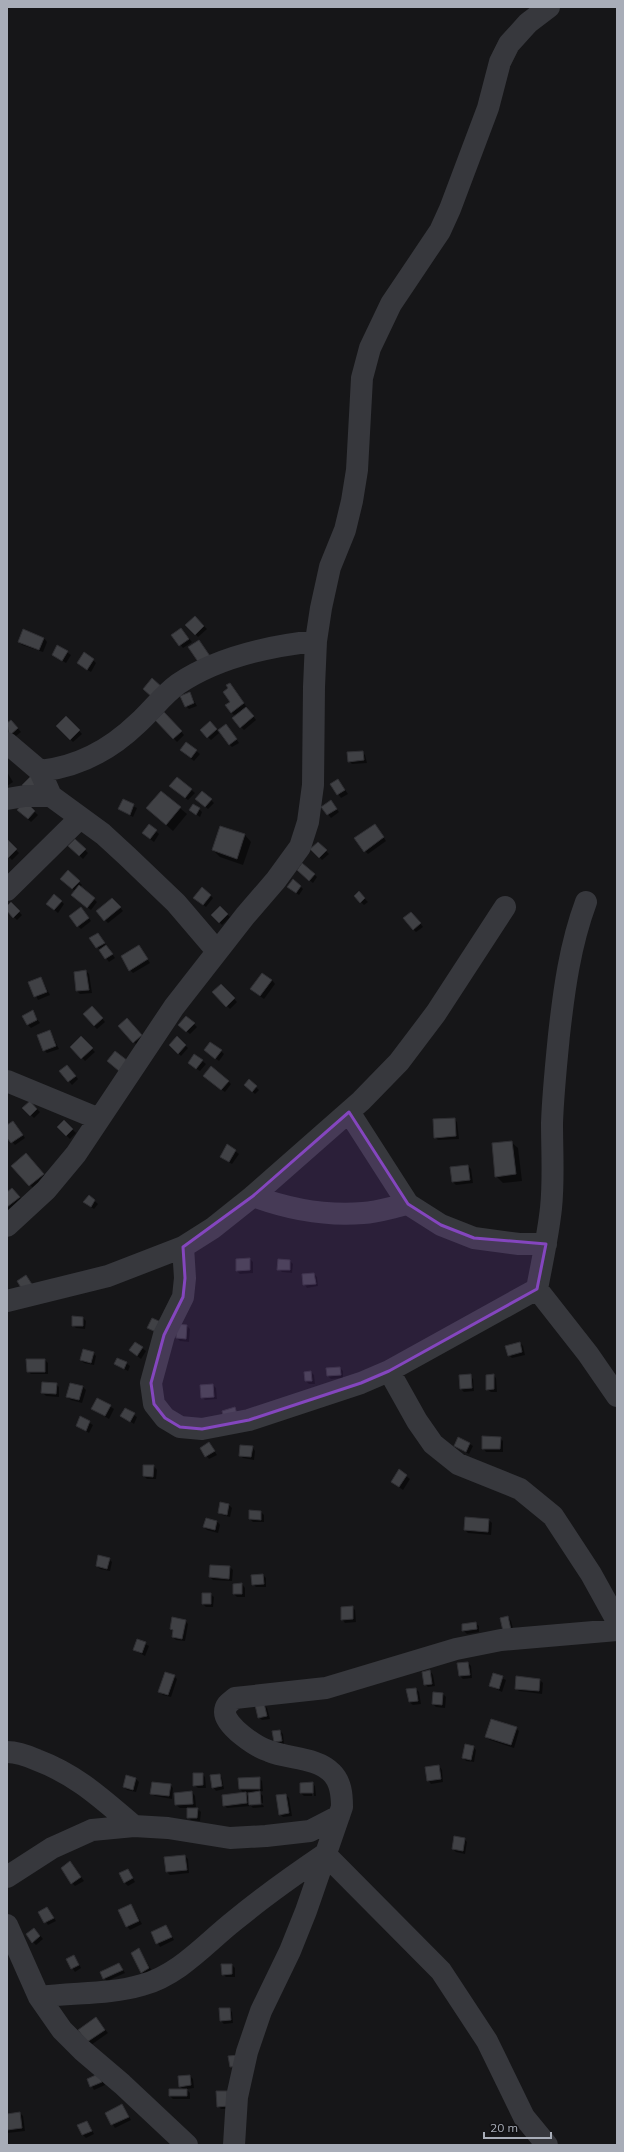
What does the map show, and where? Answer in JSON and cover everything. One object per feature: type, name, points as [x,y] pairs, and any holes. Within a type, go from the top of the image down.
[{"type":"street","points":[[7,1226],[46,1190],[76,1154],[174,1007],[217,951],[290,863],[300,847],[308,822],[313,785],[312,731],[316,641],[321,608],[330,567],[345,530],[352,501],[357,470],[362,378],[370,348],[391,304],[440,231],[450,209],[488,108],[500,62],[508,44],[528,23],[548,7]]},
{"type":"street","points":[[40,771],[76,764],[98,755],[138,723],[178,685],[206,669],[268,647],[316,641]]},
{"type":"street","points":[[7,743],[40,771],[51,796],[103,834],[176,904],[217,951]]},
{"type":"street","points":[[7,799],[25,796],[51,796]]},
{"type":"street","points":[[7,890],[80,818]]},
{"type":"street","points":[[183,1247],[186,1278],[183,1297],[164,1335],[151,1383],[154,1404],[165,1418],[180,1427],[202,1429],[226,1426],[277,1412],[362,1383],[389,1372],[537,1289],[546,1244],[551,1208],[553,1164],[552,1124],[562,1000],[568,965],[579,920],[586,902]]},
{"type":"street","points":[[7,1301],[108,1276],[183,1247],[213,1228],[253,1196],[349,1112],[399,1062],[436,1013],[505,907]]},
{"type":"street","points":[[7,1081],[49,1097],[99,1119]]},
{"type":"street","points":[[349,1112],[408,1204],[441,1225],[474,1238],[519,1244],[546,1244]]},
{"type":"street","points":[[253,1196],[278,1206],[323,1212],[363,1213],[408,1204]]},
{"type":"street","points":[[537,1289],[588,1354],[617,1396]]},
{"type":"street","points":[[389,1372],[417,1421],[433,1444],[458,1464],[520,1489],[554,1516],[591,1574],[617,1621]]},
{"type":"street","points":[[234,2145],[237,2097],[247,2052],[262,2011],[290,1951],[306,1911],[342,1807],[342,1794],[331,1773],[320,1765],[280,1755],[255,1745],[228,1722],[224,1712],[227,1704],[235,1698],[326,1688],[456,1649],[501,1640],[617,1630]]},
{"type":"street","points":[[7,1752],[33,1758],[57,1767],[85,1784],[134,1826]]},
{"type":"street","points":[[7,1877],[52,1848],[92,1830],[134,1826],[168,1828],[230,1838],[266,1836],[310,1831],[339,1816]]},
{"type":"street","points":[[39,1997],[61,1994],[112,1992],[144,1985],[171,1972],[194,1956],[267,1895],[325,1854]]},
{"type":"street","points":[[325,1854],[441,1971],[487,2040],[524,2117],[547,2145]]},
{"type":"street","points":[[7,1925],[39,1997],[62,2030],[187,2145]]},
{"type":"highlighted area","points":[[349,1112],[408,1204],[441,1225],[474,1238],[546,1244],[537,1289],[389,1371],[361,1383],[249,1420],[202,1429],[180,1427],[165,1418],[154,1404],[151,1383],[164,1335],[183,1297],[185,1278],[183,1247],[253,1196]]},
{"type":"building","points":[[195,616],[204,626],[195,635],[185,625]]},
{"type":"building","points":[[181,628],[189,639],[179,646],[171,635]]},
{"type":"building","points":[[23,629],[44,638],[39,650],[18,642]]},
{"type":"building","points":[[199,640],[212,659],[201,666],[188,647]]},
{"type":"building","points":[[57,645],[68,651],[62,661],[52,655]]},
{"type":"building","points":[[84,652],[94,659],[87,670],[77,663]]},
{"type":"building","points":[[152,678],[163,688],[153,698],[143,689]]},
{"type":"building","points":[[230,683],[244,703],[231,713],[225,705],[230,702],[223,692],[228,688],[226,685]]},
{"type":"building","points":[[190,692],[194,703],[185,707],[180,696]]},
{"type":"building","points":[[246,707],[254,716],[240,728],[232,718]]},
{"type":"building","points":[[164,712],[182,731],[173,739],[155,720]]},
{"type":"building","points":[[66,716],[80,730],[70,740],[56,726]]},
{"type":"building","points":[[11,720],[18,728],[9,736],[7,723]]},
{"type":"building","points":[[210,721],[217,729],[207,738],[200,730]]},
{"type":"building","points":[[226,724],[237,739],[229,745],[218,730]]},
{"type":"building","points":[[186,742],[197,750],[191,758],[180,750]]},
{"type":"building","points":[[363,751],[364,760],[348,762],[347,752]]},
{"type":"building","points":[[31,776],[39,784],[31,793],[22,785]]},
{"type":"building","points":[[177,777],[192,789],[185,798],[169,786]]},
{"type":"building","points":[[338,779],[345,790],[337,795],[330,784]]},
{"type":"building","points":[[161,791],[181,807],[166,825],[146,808]]},
{"type":"building","points":[[202,791],[212,799],[205,807],[195,799]]},
{"type":"building","points":[[123,799],[134,804],[130,815],[118,809]]},
{"type":"building","points":[[331,800],[337,809],[327,815],[321,807]]},
{"type":"building","points":[[25,801],[35,811],[28,819],[17,810]]},
{"type":"building","points":[[193,804],[200,808],[196,815],[189,810]]},
{"type":"building","points":[[149,824],[157,830],[150,839],[142,833]]},
{"type":"building","points":[[375,824],[384,837],[364,852],[354,838]]},
{"type":"building","points":[[220,826],[245,834],[237,859],[212,850]]},
{"type":"building","points":[[75,839],[86,849],[79,856],[68,846]]},
{"type":"building","points":[[8,840],[17,849],[8,858],[7,856]]},
{"type":"building","points":[[318,842],[327,850],[319,858],[310,849]]},
{"type":"building","points":[[302,863],[315,874],[309,881],[297,870]]},
{"type":"building","points":[[68,870],[80,881],[72,889],[60,879]]},
{"type":"building","points":[[293,879],[301,886],[296,893],[287,887]]},
{"type":"building","points":[[79,885],[95,898],[87,908],[71,895]]},
{"type":"building","points":[[202,887],[211,895],[203,905],[193,898]]},
{"type":"building","points":[[359,891],[365,898],[360,903],[354,896]]},
{"type":"building","points":[[54,894],[62,901],[54,910],[46,904]]},
{"type":"building","points":[[112,898],[121,907],[104,921],[96,911]]},
{"type":"building","points":[[11,902],[20,911],[13,918],[7,911],[7,906]]},
{"type":"building","points":[[220,906],[228,914],[219,923],[211,915]]},
{"type":"building","points":[[81,907],[89,918],[77,927],[69,916]]},
{"type":"building","points":[[411,912],[421,923],[413,930],[403,918]]},
{"type":"building","points":[[98,933],[105,943],[96,948],[89,938]]},
{"type":"building","points":[[106,945],[113,954],[105,959],[99,950]]},
{"type":"building","points":[[139,945],[148,959],[129,971],[121,956]]},
{"type":"building","points":[[86,970],[89,990],[76,991],[74,972]]},
{"type":"building","points":[[262,973],[272,980],[260,996],[250,989]]},
{"type":"building","points":[[41,977],[47,992],[34,997],[28,982]]},
{"type":"building","points":[[221,984],[235,998],[226,1007],[212,992]]},
{"type":"building","points":[[92,1006],[103,1018],[94,1026],[83,1014]]},
{"type":"building","points":[[33,1010],[37,1020],[27,1025],[22,1016]]},
{"type":"building","points":[[186,1016],[195,1023],[186,1032],[178,1025]]},
{"type":"building","points":[[127,1018],[142,1035],[133,1043],[118,1026]]},
{"type":"building","points":[[50,1030],[56,1046],[43,1051],[37,1035]]},
{"type":"building","points":[[81,1036],[93,1048],[81,1059],[70,1047]]},
{"type":"building","points":[[177,1036],[186,1045],[178,1054],[169,1045]]},
{"type":"building","points":[[210,1042],[222,1050],[215,1059],[204,1050]]},
{"type":"building","points":[[115,1051],[128,1061],[119,1071],[107,1061]]},
{"type":"building","points":[[194,1054],[203,1060],[196,1069],[188,1063]]},
{"type":"building","points":[[67,1065],[76,1076],[68,1082],[59,1071]]},
{"type":"building","points":[[211,1066],[229,1081],[221,1090],[203,1076]]},
{"type":"building","points":[[249,1079],[257,1086],[252,1092],[244,1085]]},
{"type":"building","points":[[30,1101],[37,1109],[30,1116],[22,1108]]},
{"type":"building","points":[[455,1118],[456,1136],[434,1138],[433,1119]]},
{"type":"building","points":[[64,1120],[73,1129],[66,1136],[57,1127]]},
{"type":"building","points":[[13,1121],[23,1135],[11,1143],[7,1138],[7,1125]]},
{"type":"building","points":[[512,1141],[516,1174],[495,1177],[492,1143]]},
{"type":"building","points":[[227,1144],[236,1150],[229,1162],[220,1157]]},
{"type":"building","points":[[26,1153],[44,1174],[29,1186],[11,1166]]},
{"type":"building","points":[[468,1165],[470,1180],[452,1182],[450,1167]]},
{"type":"building","points":[[12,1188],[20,1197],[7,1207],[7,1192]]},
{"type":"building","points":[[89,1195],[95,1200],[91,1207],[83,1202]]},
{"type":"building","points":[[250,1258],[250,1270],[236,1271],[236,1259]]},
{"type":"building","points":[[278,1259],[290,1260],[290,1270],[277,1270]]},
{"type":"building","points":[[314,1273],[316,1284],[303,1285],[302,1274]]},
{"type":"building","points":[[26,1275],[33,1286],[23,1291],[17,1281]]},
{"type":"building","points":[[72,1316],[83,1317],[83,1326],[72,1326]]},
{"type":"building","points":[[152,1318],[161,1322],[156,1332],[147,1328]]},
{"type":"building","points":[[177,1324],[187,1325],[186,1339],[176,1338]]},
{"type":"building","points":[[135,1342],[143,1347],[137,1356],[129,1350]]},
{"type":"building","points":[[520,1342],[522,1352],[508,1356],[505,1346]]},
{"type":"building","points":[[83,1349],[94,1352],[91,1363],[80,1360]]},
{"type":"building","points":[[117,1358],[127,1362],[124,1369],[114,1364]]},
{"type":"building","points":[[26,1359],[45,1359],[45,1372],[27,1372]]},
{"type":"building","points":[[340,1367],[341,1375],[327,1376],[326,1368]]},
{"type":"building","points":[[311,1371],[312,1381],[305,1381],[304,1372]]},
{"type":"building","points":[[471,1374],[472,1388],[460,1389],[459,1375]]},
{"type":"building","points":[[494,1374],[494,1389],[486,1390],[486,1375]]},
{"type":"building","points":[[42,1382],[57,1383],[56,1394],[41,1393]]},
{"type":"building","points":[[70,1383],[83,1386],[79,1400],[66,1397]]},
{"type":"building","points":[[213,1384],[214,1397],[201,1398],[200,1385]]},
{"type":"building","points":[[97,1398],[111,1405],[105,1416],[91,1409]]},
{"type":"building","points":[[235,1407],[238,1418],[225,1422],[222,1411]]},
{"type":"building","points":[[125,1408],[135,1413],[130,1422],[120,1416]]},
{"type":"building","points":[[80,1416],[90,1421],[86,1431],[76,1426]]},
{"type":"building","points":[[482,1436],[501,1437],[500,1449],[482,1449]]},
{"type":"building","points":[[458,1437],[470,1443],[466,1452],[454,1446]]},
{"type":"building","points":[[209,1442],[215,1451],[205,1457],[200,1448]]},
{"type":"building","points":[[240,1445],[253,1446],[251,1457],[239,1456]]},
{"type":"building","points":[[143,1465],[154,1465],[153,1477],[143,1476]]},
{"type":"building","points":[[399,1469],[407,1475],[399,1487],[391,1482]]},
{"type":"building","points":[[220,1502],[229,1504],[227,1515],[218,1513]]},
{"type":"building","points":[[249,1510],[261,1511],[261,1520],[249,1519]]},
{"type":"building","points":[[465,1517],[489,1519],[488,1532],[464,1530]]},
{"type":"building","points":[[206,1518],[217,1521],[215,1530],[203,1527]]},
{"type":"building","points":[[98,1555],[110,1558],[107,1569],[96,1566]]},
{"type":"building","points":[[210,1565],[230,1566],[229,1579],[209,1577]]},
{"type":"building","points":[[263,1574],[264,1584],[252,1585],[251,1575]]},
{"type":"building","points":[[242,1583],[242,1594],[233,1594],[233,1584]]},
{"type":"building","points":[[202,1593],[211,1593],[211,1604],[202,1604]]},
{"type":"building","points":[[353,1606],[353,1619],[341,1620],[341,1607]]},
{"type":"building","points":[[508,1616],[511,1630],[503,1631],[500,1618]]},
{"type":"building","points":[[172,1617],[186,1620],[182,1639],[172,1637],[173,1630],[170,1629]]},
{"type":"building","points":[[476,1622],[477,1629],[462,1631],[462,1624]]},
{"type":"building","points":[[137,1639],[146,1642],[142,1653],[133,1650]]},
{"type":"building","points":[[468,1662],[470,1675],[459,1676],[457,1663]]},
{"type":"building","points":[[430,1670],[432,1684],[424,1685],[422,1672]]},
{"type":"building","points":[[165,1672],[175,1675],[168,1695],[158,1692]]},
{"type":"building","points":[[493,1673],[503,1676],[499,1689],[489,1686]]},
{"type":"building","points":[[516,1676],[540,1679],[539,1691],[515,1689]]},
{"type":"building","points":[[416,1688],[418,1701],[409,1702],[406,1689]]},
{"type":"building","points":[[433,1692],[443,1693],[442,1705],[432,1704]]},
{"type":"building","points":[[264,1703],[267,1716],[258,1718],[255,1705]]},
{"type":"building","points":[[491,1719],[517,1727],[511,1745],[485,1737]]},
{"type":"building","points":[[280,1730],[282,1741],[274,1742],[272,1731]]},
{"type":"building","points":[[465,1744],[474,1746],[471,1760],[462,1758]]},
{"type":"building","points":[[439,1765],[441,1779],[427,1781],[425,1767]]},
{"type":"building","points":[[193,1773],[203,1773],[203,1785],[193,1786]]},
{"type":"building","points":[[220,1774],[222,1786],[212,1788],[210,1775]]},
{"type":"building","points":[[126,1775],[136,1778],[133,1790],[123,1787]]},
{"type":"building","points":[[260,1777],[260,1789],[239,1789],[238,1778]]},
{"type":"building","points":[[152,1782],[171,1784],[169,1796],[150,1794]]},
{"type":"building","points":[[313,1782],[313,1793],[300,1793],[300,1783]]},
{"type":"building","points":[[192,1791],[193,1804],[175,1805],[174,1793]]},
{"type":"building","points":[[260,1791],[261,1804],[249,1805],[248,1793]]},
{"type":"building","points":[[246,1792],[247,1803],[223,1806],[222,1795]]},
{"type":"building","points":[[286,1794],[289,1813],[279,1815],[276,1795]]},
{"type":"building","points":[[187,1808],[198,1808],[197,1818],[187,1818]]},
{"type":"building","points":[[454,1836],[465,1838],[463,1851],[452,1849]]},
{"type":"building","points":[[185,1855],[187,1870],[166,1872],[164,1857]]},
{"type":"building","points":[[70,1861],[81,1877],[71,1884],[61,1868]]},
{"type":"building","points":[[128,1869],[133,1878],[124,1883],[119,1873]]},
{"type":"building","points":[[131,1904],[139,1921],[126,1927],[118,1910]]},
{"type":"building","points":[[47,1907],[54,1918],[44,1923],[38,1912]]},
{"type":"building","points":[[166,1925],[172,1937],[156,1944],[151,1932]]},
{"type":"building","points":[[34,1928],[40,1936],[32,1943],[26,1934]]},
{"type":"building","points":[[139,1948],[149,1968],[141,1973],[131,1953]]},
{"type":"building","points":[[74,1955],[79,1965],[71,1969],[66,1959]]},
{"type":"building","points":[[119,1963],[123,1970],[103,1979],[100,1972]]},
{"type":"building","points":[[221,1964],[232,1964],[232,1974],[222,1975]]},
{"type":"building","points":[[219,2008],[230,2008],[231,2020],[220,2021]]},
{"type":"building","points":[[96,2017],[105,2030],[87,2042],[78,2030]]},
{"type":"building","points":[[239,2055],[241,2066],[230,2067],[228,2056]]},
{"type":"building","points":[[98,2074],[102,2082],[90,2087],[87,2079]]},
{"type":"building","points":[[190,2075],[191,2085],[179,2087],[178,2076]]},
{"type":"building","points":[[169,2089],[187,2089],[187,2096],[169,2096]]},
{"type":"building","points":[[216,2091],[227,2091],[228,2106],[217,2107]]},
{"type":"building","points":[[122,2104],[129,2117],[111,2125],[105,2113]]},
{"type":"building","points":[[20,2112],[22,2128],[7,2130],[7,2114]]},
{"type":"building","points":[[87,2121],[92,2131],[82,2135],[77,2125]]}]
